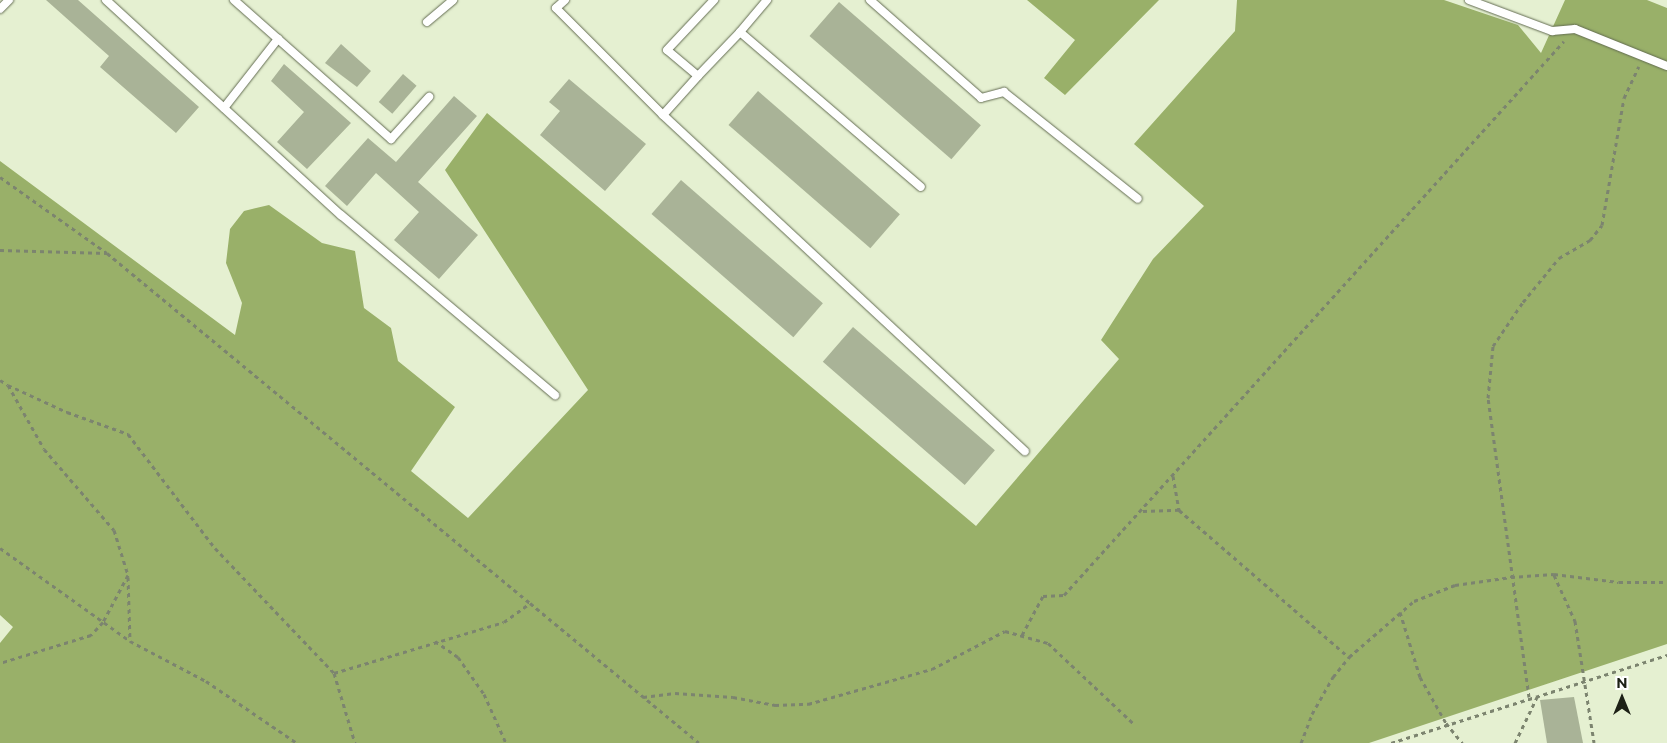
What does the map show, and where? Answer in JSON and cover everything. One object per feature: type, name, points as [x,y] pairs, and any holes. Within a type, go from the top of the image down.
[{"type":"lane","points":[[0,9],[9,0]]},
{"type":"lane","points":[[106,0],[341,215],[555,395]]},
{"type":"lane","points":[[234,0],[391,139],[429,97]]},
{"type":"lane","points":[[427,22],[453,0]]},
{"type":"lane","points":[[565,0],[556,8],[663,116],[1025,451]]},
{"type":"lane","points":[[698,76],[667,50],[714,0]]},
{"type":"lane","points":[[663,116],[767,0]]},
{"type":"lane","points":[[870,0],[982,98],[1004,92],[1138,199]]},
{"type":"lane","points":[[1469,0],[1552,31],[1575,29],[1667,66]]},
{"type":"lane","points":[[740,32],[921,187]]},
{"type":"lane","points":[[224,108],[278,39]]},
{"type":"path","points":[[1022,636],[1043,596],[1064,595],[1143,511],[1575,29]]},
{"type":"path","points":[[1528,697],[1488,398],[1493,346],[1523,302],[1559,258],[1590,240],[1602,225],[1624,98],[1644,56]]},
{"type":"path","points":[[0,177],[107,253],[642,698],[699,743]]},
{"type":"path","points":[[0,250],[107,253]]},
{"type":"path","points":[[0,380],[67,412],[128,434],[216,548],[334,673],[356,743]]},
{"type":"path","points":[[8,385],[44,449],[114,530],[128,575],[130,641]]},
{"type":"path","points":[[1173,476],[1178,510],[1349,657]]},
{"type":"path","points":[[1143,511],[1178,510]]},
{"type":"path","points":[[0,548],[130,641],[206,681],[297,743]]},
{"type":"path","points":[[1554,574],[1575,621],[1594,743]]},
{"type":"path","points":[[1302,743],[1312,714],[1333,677],[1349,657],[1414,601],[1455,585],[1511,577],[1554,574],[1619,582],[1667,582]]},
{"type":"path","points":[[0,663],[91,635],[103,622],[128,575]]},
{"type":"path","points":[[334,673],[435,641],[504,622],[530,603]]},
{"type":"path","points":[[1400,612],[1420,677],[1446,724],[1462,743]]},
{"type":"path","points":[[642,698],[675,693],[732,697],[775,706],[808,704],[932,669],[1005,631],[1048,643],[1134,724]]},
{"type":"path","points":[[435,641],[458,657],[484,694],[506,743]]},
{"type":"path","points":[[1391,743],[1528,697],[1584,682],[1667,655]]},
{"type":"path","points":[[1515,743],[1538,694]]},
{"type":"green space","points":[[1027,0],[1159,0],[1065,95],[1044,78],[1075,40]]},
{"type":"green space","points":[[1237,0],[1444,0],[1518,25],[1541,53],[1565,0],[1647,0],[1667,8],[1667,644],[1369,743],[0,743],[0,643],[13,627],[0,615],[0,161],[235,335],[242,303],[226,263],[230,229],[244,211],[269,205],[322,243],[355,251],[364,308],[391,328],[398,361],[455,407],[411,471],[468,518],[588,390],[445,170],[487,113],[976,526],[1119,359],[1101,340],[1153,259],[1204,206],[1134,144],[1235,31]]},
{"type":"building","points":[[46,0],[78,0],[199,107],[176,133],[100,67],[109,56]]},
{"type":"building","points":[[839,2],[981,125],[951,159],[809,36]]},
{"type":"building","points":[[341,44],[371,71],[357,87],[325,63]]},
{"type":"building","points":[[284,64],[351,123],[307,169],[277,142],[304,112],[271,81]]},
{"type":"building","points":[[403,74],[417,86],[392,114],[379,102]]},
{"type":"building","points":[[569,79],[646,144],[605,191],[540,135],[560,111],[549,102]]},
{"type":"building","points":[[758,91],[900,214],[870,248],[728,125]]},
{"type":"building","points":[[454,96],[477,116],[418,182],[478,235],[439,279],[394,240],[419,212],[376,173],[347,206],[325,186],[368,138],[396,162]]},
{"type":"building","points":[[681,180],[823,303],[793,337],[651,214]]},
{"type":"building","points":[[853,327],[995,450],[965,485],[823,362]]},
{"type":"building","points":[[1574,697],[1583,743],[1547,743],[1540,700]]}]
